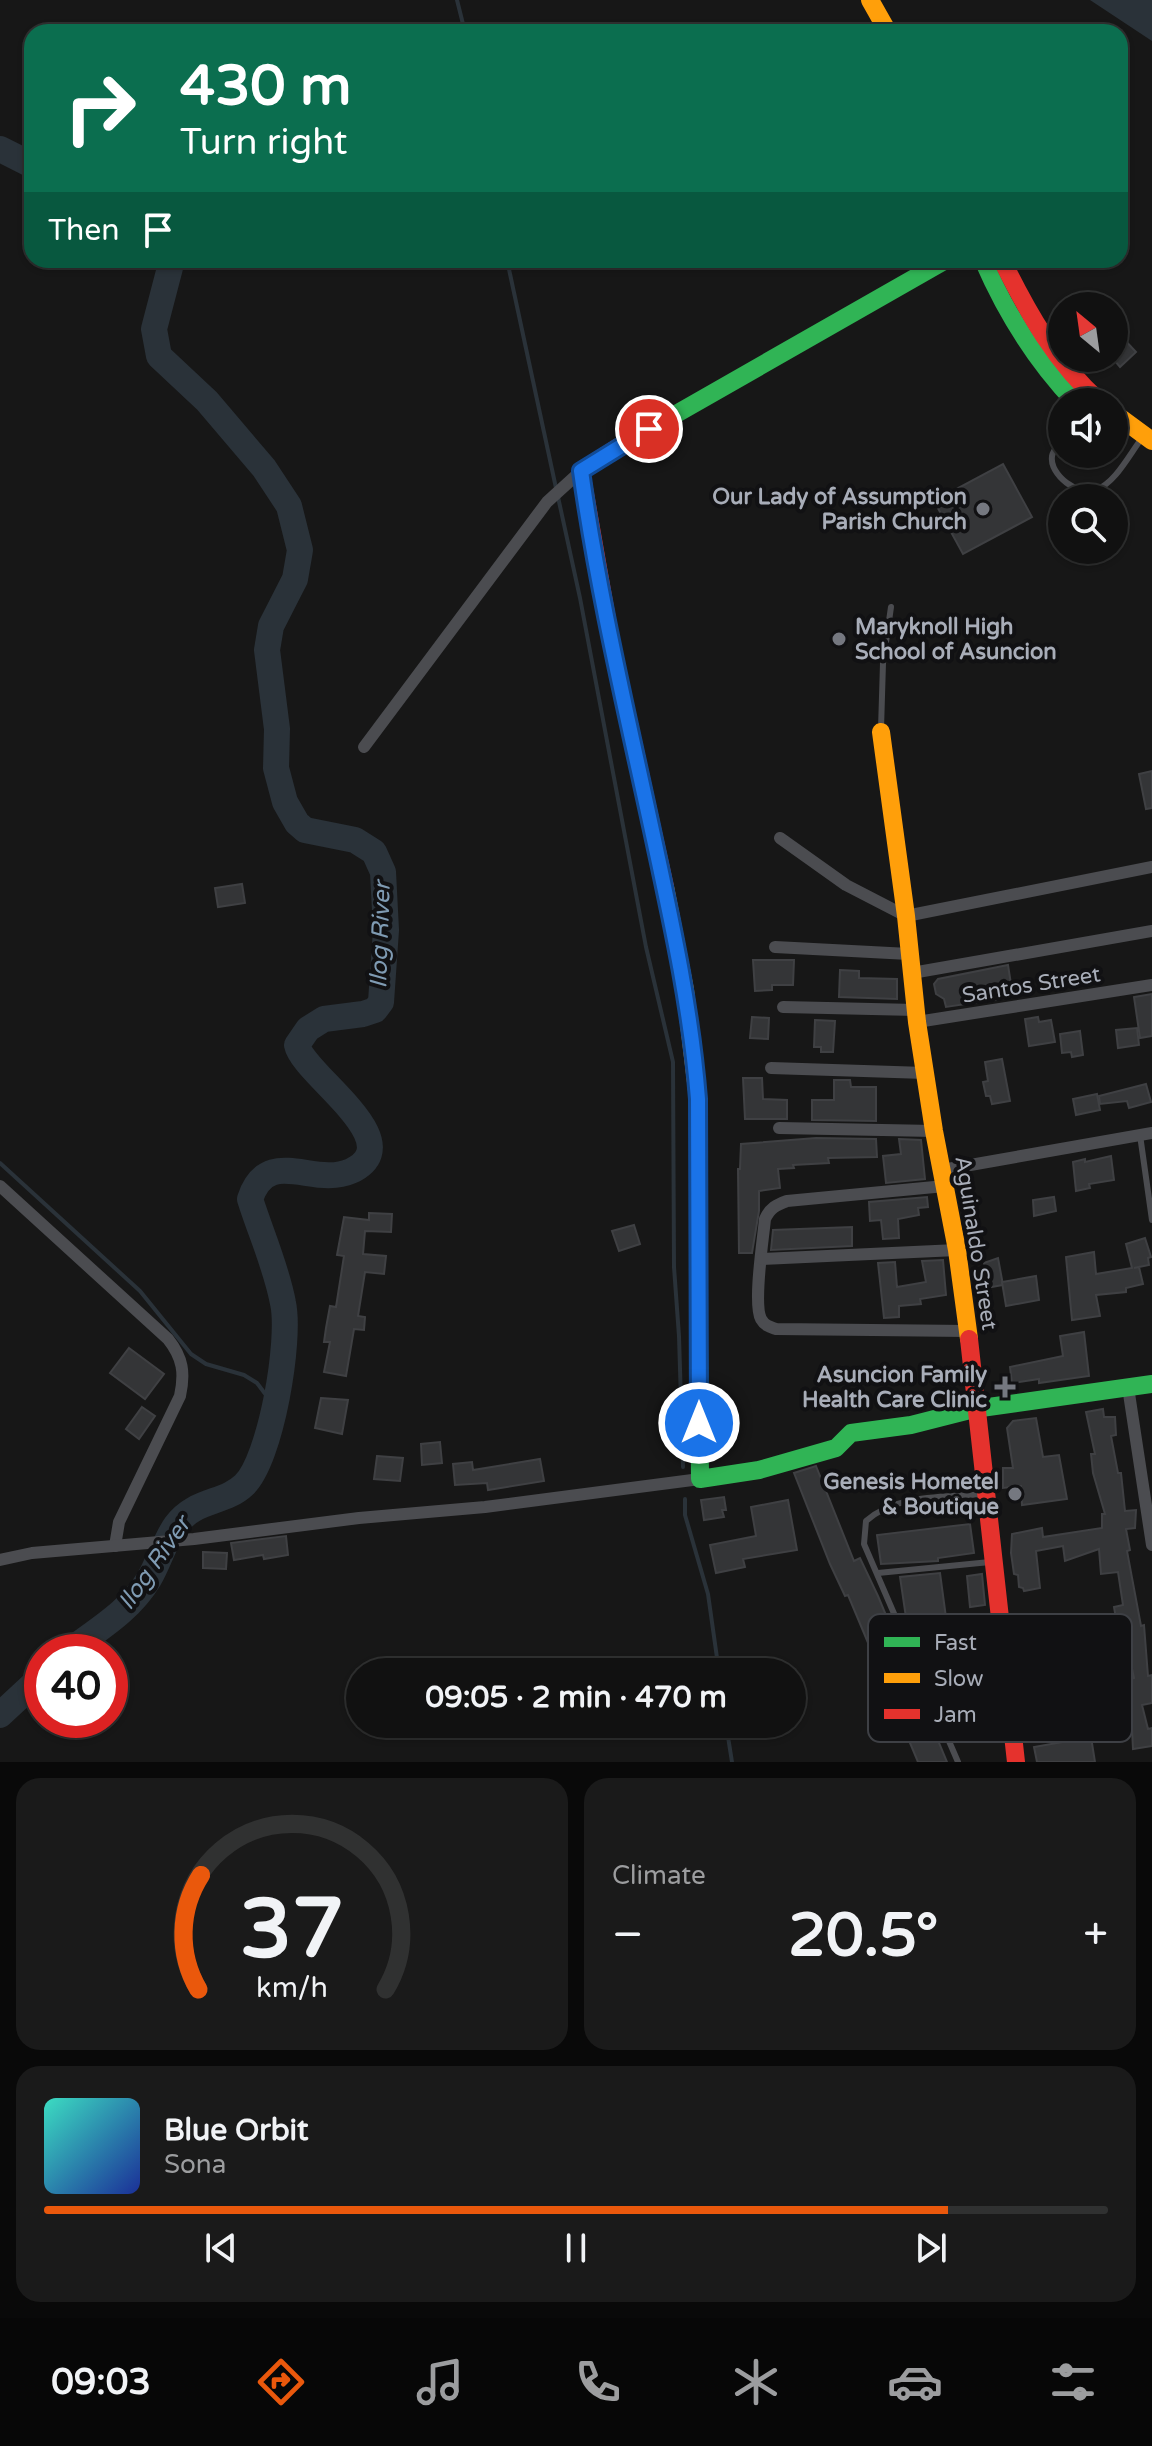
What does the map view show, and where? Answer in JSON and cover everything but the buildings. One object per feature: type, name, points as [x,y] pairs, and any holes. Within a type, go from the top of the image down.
[{"type":"main road","points":[[870,0],[884,24]]},
{"type":"main road","points":[[932,268],[581,471],[598,582],[678,950],[694,1049],[698,1099],[700,1479],[759,1470],[836,1448],[851,1433],[911,1425],[974,1409],[1152,1384]]},
{"type":"main road","points":[[987,268],[1025,342],[1061,388]]},
{"type":"main road","points":[[1006,268],[1041,331],[1086,388]]},
{"type":"main road","points":[[1128,427],[1143,441],[1152,459]]},
{"type":"main road","name":"Aguinaldo Street","points":[[881,732],[916,1016],[968,1331],[998,1614]]},
{"type":"main road","name":"Aguinaldo Street","points":[[1014,1742],[1016,1762]]},
{"type":"street","points":[[364,747],[547,502],[581,471]]},
{"type":"street","points":[[780,838],[846,885],[906,916],[1152,867]]},
{"type":"street","points":[[912,973],[1152,931]]},
{"type":"street","points":[[775,947],[909,954]]},
{"type":"street","name":"Santos Street","points":[[783,1007],[916,1016],[1152,985]]},
{"type":"street","points":[[771,1068],[925,1073]]},
{"type":"street","points":[[779,1128],[934,1131]]},
{"type":"street","points":[[968,1331],[776,1329],[766,1325],[757,1304],[765,1219],[769,1210],[778,1204],[943,1178],[1146,1134]]},
{"type":"street","points":[[0,1186],[168,1339],[182,1363],[184,1379],[180,1396],[122,1514],[115,1546]]},
{"type":"street","points":[[762,1259],[957,1250]]},
{"type":"street","points":[[1128,1387],[1152,1545]]},
{"type":"street","points":[[0,1560],[32,1553],[194,1539],[359,1518],[485,1507],[700,1479]]},
{"type":"lane","points":[[1128,458],[1143,441]]},
{"type":"lane","points":[[1055,468],[1076,489],[1084,492],[1103,486],[1119,468]]},
{"type":"lane","points":[[881,732],[883,663],[891,607]]},
{"type":"lane","points":[[1146,1134],[1152,1220]]},
{"type":"lane","points":[[895,1614],[864,1544],[866,1521],[879,1510],[896,1503],[984,1493]]},
{"type":"lane","points":[[878,1573],[991,1561]]},
{"type":"lane","points":[[950,1742],[958,1762]]},
{"type":"shaded area","points":[[1090,0],[1152,0],[1152,41]]},
{"type":"waterway","points":[[457,0],[463,24]]},
{"type":"waterway","name":"Ilog River","points":[[0,149],[24,161]]},
{"type":"waterway","name":"Ilog River","points":[[92,1634],[141,1591],[176,1525],[192,1510],[228,1496],[244,1485],[263,1451],[277,1398],[285,1320],[276,1276],[250,1199],[258,1183],[268,1174],[293,1171],[336,1175],[351,1171],[367,1158],[370,1143],[363,1126],[304,1058],[297,1045],[308,1029],[324,1019],[375,1010],[381,1002],[386,930],[383,872],[374,852],[355,840],[305,830],[297,823],[285,802],[276,768],[277,729],[267,650],[271,626],[295,579],[300,550],[289,506],[264,468],[207,401],[159,356],[154,329],[170,268]]},
{"type":"waterway","points":[[509,268],[556,488]]},
{"type":"waterway","points":[[558,497],[646,947],[673,1062],[674,1267],[683,1467]]},
{"type":"waterway","points":[[0,1163],[140,1291],[191,1354],[206,1364],[244,1375],[257,1383],[275,1407]]},
{"type":"waterway","points":[[685,1499],[685,1515],[708,1594],[717,1658]]},
{"type":"waterway","name":"Ilog River","points":[[0,1715],[24,1693]]},
{"type":"waterway","points":[[728,1738],[732,1762]]},
{"type":"traffic: fast","points":[[620,446],[932,268]]},
{"type":"traffic: fast","points":[[987,268],[1023,335],[1063,388]]},
{"type":"traffic: fast","points":[[699,1348],[700,1479],[759,1470],[836,1448],[851,1433],[911,1425],[974,1409],[1152,1384]]},
{"type":"traffic: slow","points":[[870,0],[884,24]]},
{"type":"traffic: slow","points":[[1128,423],[1152,441]]},
{"type":"traffic: slow","points":[[881,732],[917,1022],[957,1250],[969,1339]]},
{"type":"traffic: slow","points":[[665,887],[685,990],[698,1099],[699,1348]]},
{"type":"traffic: jam","points":[[1006,268],[1044,336],[1085,388]]},
{"type":"traffic: jam","points":[[620,446],[581,471],[611,642],[665,887]]},
{"type":"traffic: jam","points":[[969,1339],[1000,1614]]},
{"type":"traffic: jam","points":[[1014,1742],[1016,1762]]},
{"type":"place","name":"Our Lady of Assumption Parish Church","points":[[983,509]]},
{"type":"place","name":"Maryknoll High School of Asuncion","points":[[839,639]]},
{"type":"place","name":"Asuncion Family Health Care Clinic","points":[[1005,1387]]},
{"type":"place","name":"Genesis Hometel & Boutique","points":[[1015,1494]]},
{"type":"route","points":[[649,429],[581,471],[598,582],[678,950],[694,1049],[698,1099],[699,1423]]}]
